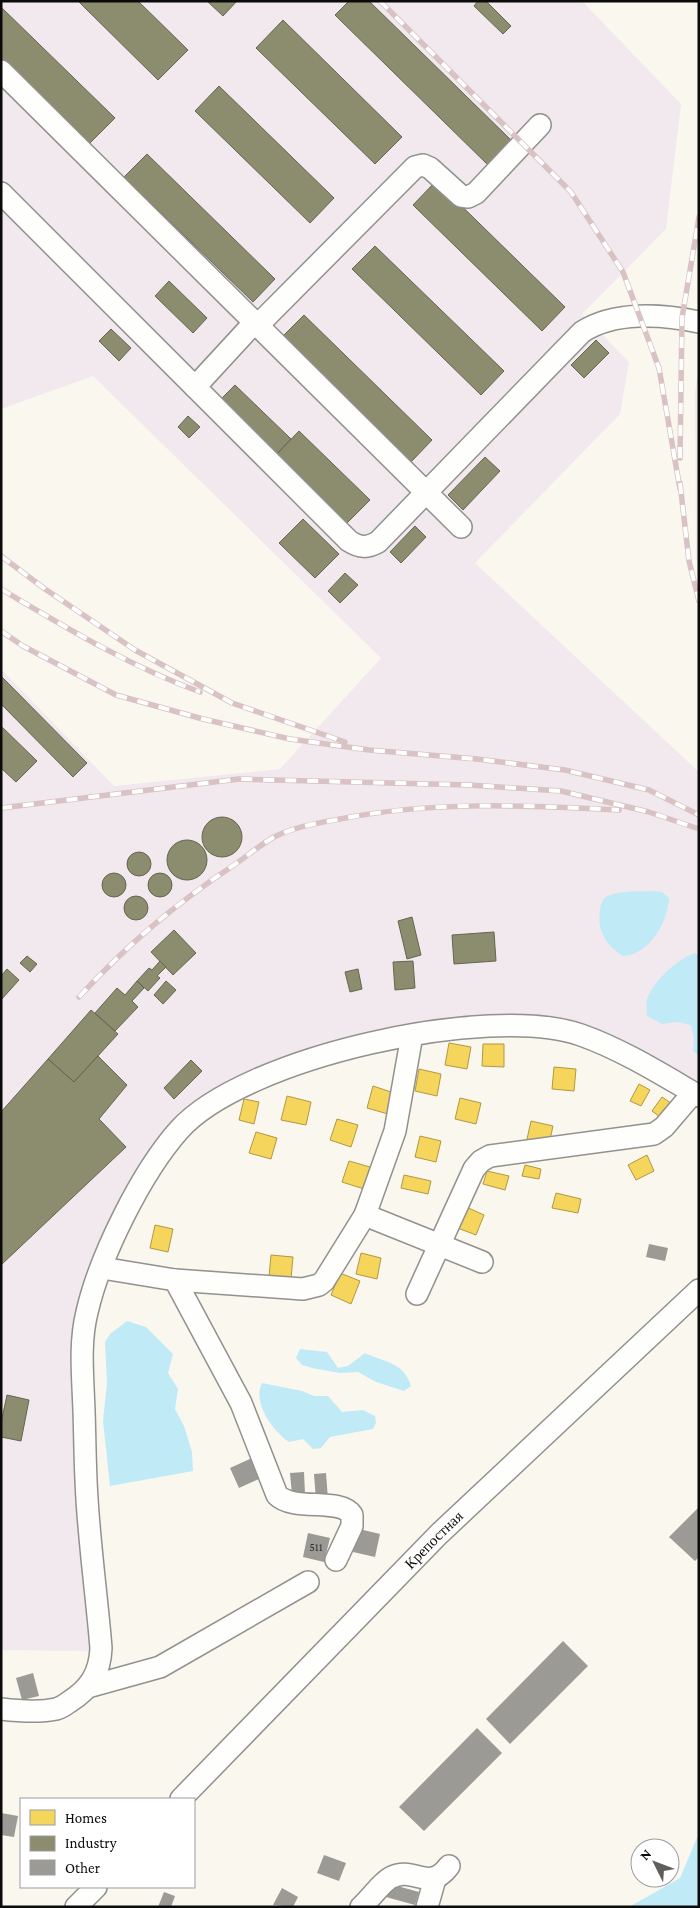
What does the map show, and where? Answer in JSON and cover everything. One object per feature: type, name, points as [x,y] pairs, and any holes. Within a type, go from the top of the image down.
[{"type":"street","points":[[1,71],[461,527]]},
{"type":"street","points":[[195,387],[415,167],[422,165],[430,168],[461,196],[468,197],[476,193],[540,125]]},
{"type":"street","points":[[1,193],[354,544],[365,547],[378,542],[574,338],[591,326],[610,319],[627,317],[682,318],[699,322]]},
{"type":"street","points":[[88,1687],[100,1662],[101,1648],[87,1498],[82,1336],[87,1309],[124,1216],[152,1167],[179,1130],[204,1108],[231,1092],[294,1065],[366,1044],[412,1034],[528,1024],[580,1035],[650,1067],[696,1094],[664,1127],[654,1134],[486,1158],[474,1169],[418,1294]]},
{"type":"street","points":[[102,1268],[176,1280],[303,1289],[319,1285],[328,1276],[365,1215],[395,1131],[412,1034]]},
{"type":"street","points":[[365,1215],[482,1262]]},
{"type":"street","points":[[176,1280],[241,1403],[277,1495],[288,1502],[344,1508],[352,1515],[352,1526],[336,1560]]},
{"type":"street","name":"Крепостная","points":[[182,1798],[439,1534],[699,1290]]},
{"type":"street","points":[[1,1709],[20,1711],[58,1709],[88,1687],[160,1667],[308,1582]]},
{"type":"street","points":[[361,1907],[392,1877],[406,1875],[420,1879],[442,1872],[427,1907]]},
{"type":"street","points":[[76,1907],[95,1888]]},
{"type":"shaded area","points":[[1,1],[582,1],[681,104],[666,229],[582,314],[629,362],[620,414],[475,563],[699,772],[699,1082],[655,1058],[586,1025],[529,1015],[412,1023],[364,1032],[268,1063],[228,1081],[199,1101],[144,1161],[114,1211],[91,1264],[78,1305],[72,1335],[76,1496],[91,1651],[1,1650],[1,669],[114,786],[280,769],[381,658],[93,376],[1,409]]},
{"type":"shaded area","points":[[699,363],[699,568],[696,558],[695,392]]},
{"type":"water","points":[[662,892],[669,898],[661,927],[649,944],[641,950],[623,956],[607,942],[601,931],[599,918],[603,900],[616,893]]},
{"type":"water","points":[[695,953],[699,956],[699,1056],[693,1051],[694,1038],[691,1025],[677,1022],[662,1024],[647,1016],[647,999],[660,978],[681,960]]},
{"type":"water","points":[[127,1321],[146,1327],[173,1354],[168,1373],[178,1389],[175,1409],[184,1426],[192,1452],[193,1471],[110,1486],[103,1421],[107,1382],[105,1342],[110,1334]]},
{"type":"water","points":[[300,1349],[327,1352],[338,1368],[348,1366],[365,1353],[398,1367],[408,1378],[411,1386],[404,1391],[376,1382],[358,1372],[340,1373],[302,1365],[296,1358]]},
{"type":"water","points":[[262,1383],[302,1391],[314,1396],[328,1396],[342,1412],[363,1410],[375,1416],[376,1423],[373,1429],[330,1437],[321,1448],[313,1449],[303,1439],[289,1442],[271,1424],[262,1408],[260,1391]]},
{"type":"water","points":[[699,1833],[699,1907],[629,1907],[662,1888],[680,1888],[680,1878]]},
{"type":"building: Homes","points":[[449,1043],[471,1047],[467,1069],[445,1065]]},
{"type":"building: Homes","points":[[483,1044],[504,1044],[504,1067],[482,1066]]},
{"type":"building: Homes","points":[[554,1067],[576,1069],[574,1091],[552,1089]]},
{"type":"building: Homes","points":[[419,1069],[441,1074],[437,1096],[415,1091]]},
{"type":"building: Homes","points":[[639,1084],[650,1090],[641,1106],[630,1101]]},
{"type":"building: Homes","points":[[373,1086],[394,1093],[388,1114],[367,1108]]},
{"type":"building: Homes","points":[[287,1096],[311,1102],[306,1125],[281,1120]]},
{"type":"building: Homes","points":[[662,1097],[675,1106],[664,1120],[652,1111]]},
{"type":"building: Homes","points":[[460,1098],[481,1103],[476,1124],[455,1119]]},
{"type":"building: Homes","points":[[244,1099],[259,1102],[254,1124],[239,1120]]},
{"type":"building: Homes","points":[[337,1119],[358,1125],[351,1147],[330,1140]]},
{"type":"building: Homes","points":[[531,1121],[553,1126],[549,1144],[527,1139]]},
{"type":"building: Homes","points":[[256,1132],[277,1138],[271,1159],[249,1153]]},
{"type":"building: Homes","points":[[420,1136],[441,1141],[436,1162],[415,1157]]},
{"type":"building: Homes","points":[[647,1155],[654,1171],[636,1180],[628,1165]]},
{"type":"building: Homes","points":[[349,1161],[370,1167],[364,1189],[342,1182]]},
{"type":"building: Homes","points":[[525,1165],[541,1169],[539,1179],[522,1176]]},
{"type":"building: Homes","points":[[487,1171],[509,1176],[505,1190],[483,1184]]},
{"type":"building: Homes","points":[[404,1175],[431,1181],[428,1194],[401,1188]]},
{"type":"building: Homes","points":[[556,1193],[581,1199],[578,1213],[552,1208]]},
{"type":"building: Homes","points":[[464,1206],[484,1215],[476,1235],[455,1227]]},
{"type":"building: Homes","points":[[155,1225],[173,1229],[168,1252],[150,1248]]},
{"type":"building: Homes","points":[[361,1253],[381,1258],[377,1279],[356,1274]]},
{"type":"building: Homes","points":[[271,1255],[293,1257],[291,1279],[269,1277]]},
{"type":"building: Homes","points":[[340,1273],[360,1281],[351,1304],[331,1295]]},
{"type":"building: Industry","points":[[78,1],[138,1],[188,50],[158,80]]},
{"type":"building: Industry","points":[[207,1],[237,1],[223,16]]},
{"type":"building: Industry","points":[[349,1],[369,1],[514,143],[490,167],[335,15]]},
{"type":"building: Industry","points":[[478,1],[486,1],[511,26],[503,34],[474,6]]},
{"type":"building: Industry","points":[[1,7],[115,118],[87,146],[1,62]]},
{"type":"building: Industry","points":[[283,20],[402,137],[375,164],[256,48]]},
{"type":"building: Industry","points":[[219,86],[334,198],[310,223],[195,111]]},
{"type":"building: Industry","points":[[147,154],[275,279],[253,302],[124,177]]},
{"type":"building: Industry","points":[[436,181],[565,307],[542,331],[413,205]]},
{"type":"building: Industry","points":[[375,246],[504,371],[481,395],[352,269]]},
{"type":"building: Industry","points":[[169,281],[207,318],[193,333],[155,296]]},
{"type":"building: Industry","points":[[304,315],[432,440],[411,462],[283,336]]},
{"type":"building: Industry","points":[[111,329],[131,348],[119,361],[99,341]]},
{"type":"building: Industry","points":[[596,340],[609,353],[584,378],[571,365]]},
{"type":"building: Industry","points":[[235,385],[291,439],[275,456],[219,401]]},
{"type":"building: Industry","points":[[188,416],[200,427],[189,438],[178,427]]},
{"type":"building: Industry","points":[[299,431],[370,500],[345,525],[275,456]]},
{"type":"building: Industry","points":[[485,457],[500,471],[463,510],[448,495]]},
{"type":"building: Industry","points":[[303,519],[339,554],[315,578],[279,543]]},
{"type":"building: Industry","points":[[415,526],[426,537],[401,563],[390,552]]},
{"type":"building: Industry","points":[[345,573],[358,585],[340,603],[328,591]]},
{"type":"building: Industry","points":[[1,676],[87,763],[73,777],[1,704]]},
{"type":"building: Industry","points":[[1,726],[37,761],[16,782],[1,768]]},
{"type":"building: Industry","points":[[226,817],[233,820],[239,826],[242,837],[241,845],[233,854],[226,857],[218,857],[211,854],[203,845],[202,833],[205,826],[214,818]]},
{"type":"building: Industry","points":[[191,840],[198,843],[204,849],[207,860],[206,868],[198,877],[191,880],[183,880],[176,877],[168,868],[167,856],[170,849],[179,841]]},
{"type":"building: Industry","points":[[139,852],[148,855],[151,864],[148,873],[139,876],[130,873],[127,864],[130,855]]},
{"type":"building: Industry","points":[[114,873],[123,876],[126,885],[123,894],[114,897],[105,894],[102,885],[105,876]]},
{"type":"building: Industry","points":[[160,873],[169,876],[172,885],[169,894],[160,897],[151,894],[148,885],[151,876]]},
{"type":"building: Industry","points":[[131,896],[141,896],[148,903],[148,913],[141,920],[131,920],[124,913],[124,903]]},
{"type":"building: Industry","points":[[412,917],[421,955],[407,959],[398,921]]},
{"type":"building: Industry","points":[[174,930],[196,953],[173,975],[151,952]]},
{"type":"building: Industry","points":[[494,932],[496,961],[454,964],[452,935]]},
{"type":"building: Industry","points":[[27,956],[37,964],[30,972],[20,963]]},
{"type":"building: Industry","points":[[160,961],[166,967],[157,976],[160,978],[148,991],[137,981],[149,968],[152,970]]},
{"type":"building: Industry","points":[[413,961],[415,988],[395,990],[393,962]]},
{"type":"building: Industry","points":[[7,969],[19,980],[1,1000],[1,976]]},
{"type":"building: Industry","points":[[358,969],[362,989],[350,992],[345,972]]},
{"type":"building: Industry","points":[[137,981],[144,988],[132,1001],[138,1007],[115,1031],[95,1013],[117,988],[125,995]]},
{"type":"building: Industry","points":[[166,981],[176,990],[163,1004],[154,995]]},
{"type":"building: Industry","points":[[91,1010],[118,1034],[74,1082],[48,1059]]},
{"type":"building: Industry","points":[[98,1056],[127,1085],[99,1119],[126,1147],[1,1265],[1,1112],[48,1059],[74,1082]]},
{"type":"building: Industry","points":[[191,1060],[202,1071],[174,1099],[164,1088]]},
{"type":"building: Industry","points":[[7,1395],[29,1400],[21,1441],[1,1437],[1,1423]]},
{"type":"building: Other","points":[[649,1244],[668,1248],[665,1261],[646,1257]]},
{"type":"building: Other","points":[[252,1458],[261,1478],[239,1488],[230,1468]]},
{"type":"building: Other","points":[[304,1472],[305,1494],[292,1495],[290,1473]]},
{"type":"building: Other","points":[[326,1473],[328,1499],[316,1500],[314,1474]]},
{"type":"building: Other","points":[[699,1507],[699,1557],[695,1561],[669,1537]]},
{"type":"building: Other","points":[[359,1529],[380,1534],[375,1557],[353,1552]]},
{"type":"building: Other","points":[[308,1533],[330,1538],[324,1562],[303,1557]]},
{"type":"building: Other","points":[[563,1641],[588,1666],[510,1744],[486,1719]]},
{"type":"building: Other","points":[[33,1673],[39,1696],[22,1700],[16,1678]]},
{"type":"building: Other","points":[[477,1728],[502,1753],[424,1831],[399,1807]]},
{"type":"building: Other","points":[[1,1813],[18,1816],[14,1837],[1,1835]]},
{"type":"building: Other","points":[[324,1855],[346,1863],[339,1881],[317,1873]]},
{"type":"building: Other","points":[[390,1884],[419,1892],[415,1905],[386,1897]]},
{"type":"building: Other","points":[[282,1888],[298,1897],[293,1907],[273,1905]]},
{"type":"building: Other","points":[[164,1892],[175,1896],[171,1907],[158,1907]]},
{"type":"railway","points":[[380,1],[571,192],[623,272],[659,368],[680,489]]},
{"type":"railway","points":[[680,458],[682,318],[699,217]]},
{"type":"railway","points":[[680,483],[689,561],[699,601]]},
{"type":"railway","points":[[1,556],[45,589],[135,650],[232,703],[345,742]]},
{"type":"railway","points":[[1,589],[123,658],[200,692]]},
{"type":"railway","points":[[1,631],[23,646],[116,695],[203,719],[290,739],[369,750],[477,759],[565,770],[649,790],[699,815]]},
{"type":"railway","points":[[1,808],[239,779],[470,785],[561,791],[649,812],[699,829]]},
{"type":"railway","points":[[79,997],[134,942],[191,895],[264,843],[290,831],[315,824],[374,813],[409,809],[514,806],[619,810]]}]
